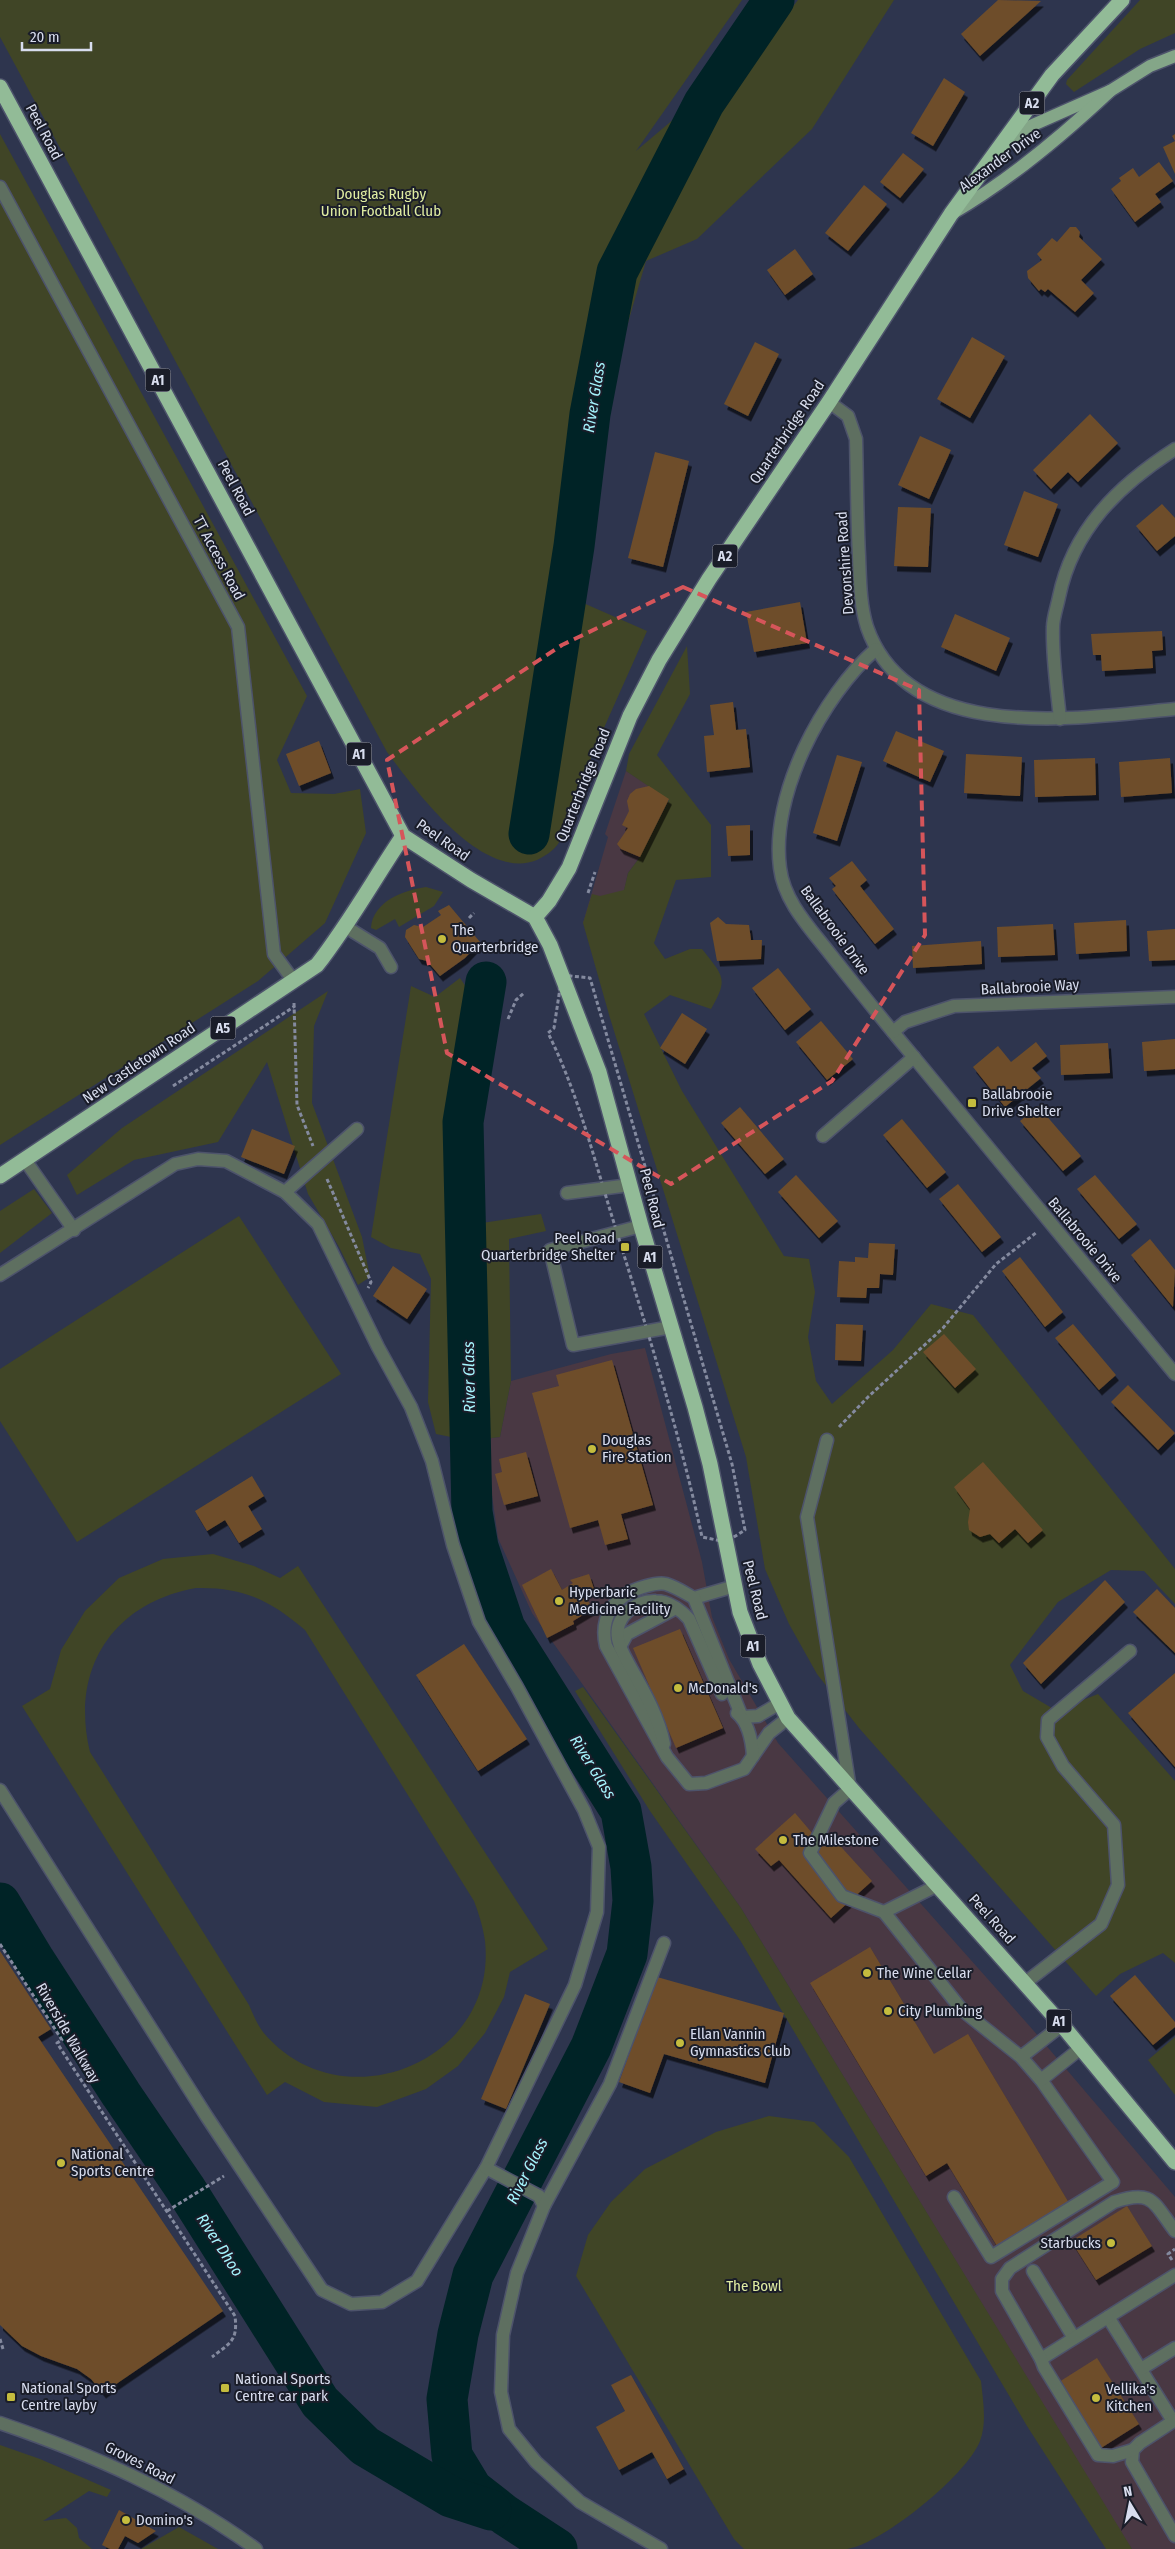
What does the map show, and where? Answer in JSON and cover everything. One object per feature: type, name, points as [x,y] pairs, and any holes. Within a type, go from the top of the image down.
[{"type":"highway","name":"Quarterbridge Road","points":[[528,914],[549,901],[569,868],[630,716],[659,660],[709,579],[829,402],[951,214],[1052,75],[1122,0]]},
{"type":"highway","name":"Peel Road","points":[[0,87],[403,836],[528,914],[550,945],[585,1031],[599,1072],[640,1226],[710,1464],[735,1586],[746,1628],[788,1718],[1062,2025],[1175,2162]]},
{"type":"highway","name":"New Castletown Road","points":[[0,1176],[317,965],[346,927],[368,888],[403,836]]},
{"type":"main road","name":"Alexander Drive","points":[[999,149],[1026,128],[1110,91],[1150,66],[1175,56]]},
{"type":"main road","name":"Alexander Drive","points":[[951,214],[986,194],[1073,126],[1110,91]]},
{"type":"street","name":"TT Access Road","points":[[0,187],[238,627],[274,954],[293,980]]},
{"type":"street","name":"Devonshire Road","points":[[829,402],[848,416],[856,439],[860,591],[867,626],[876,650],[891,668],[926,695],[970,712],[992,717],[1060,719],[1175,709]]},
{"type":"street","points":[[1060,719],[1053,626],[1061,584],[1075,549],[1112,496],[1143,470],[1175,449]]},
{"type":"street","name":"Ballabrooie Drive","points":[[876,650],[850,676],[817,724],[792,777],[779,834],[780,868],[787,894],[797,911],[893,1032],[1175,1374]]},
{"type":"street","points":[[346,927],[380,948],[391,968]]},
{"type":"street","name":"Ballabrooie Way","points":[[893,1032],[905,1022],[954,1006],[1175,997]]},
{"type":"street","points":[[823,1136],[914,1057]]},
{"type":"street","points":[[285,1192],[356,1129]]},
{"type":"street","points":[[0,1275],[74,1230],[175,1164],[198,1159],[226,1162],[285,1192],[318,1224],[378,1347],[411,1407],[432,1461],[453,1545],[478,1622],[517,1687],[584,1810],[599,1848],[597,1912],[574,1985],[490,2169],[417,2281],[382,2302],[350,2304],[322,2290],[207,2117],[0,1790]]},
{"type":"street","points":[[26,1160],[74,1230]]},
{"type":"street","points":[[567,1193],[630,1185]]},
{"type":"street","points":[[640,1226],[550,1250],[573,1345],[671,1327]]},
{"type":"street","points":[[827,1440],[807,1517],[850,1789],[834,1803],[810,1853],[842,1896],[884,1912],[962,2010],[1022,2058],[1041,2080],[1114,2182],[991,2257],[954,2197]]},
{"type":"street","points":[[735,1586],[694,1598],[665,1584],[655,1584],[640,1588],[618,1598],[606,1618],[604,1629],[606,1646],[667,1757],[689,1784],[706,1783],[744,1768],[769,1733],[788,1718]]},
{"type":"street","points":[[694,1598],[752,1742],[753,1756]]},
{"type":"street","points":[[667,1757],[662,1733],[648,1699],[620,1647],[617,1631],[620,1620],[632,1608],[651,1601],[659,1601],[676,1608],[689,1619],[726,1703],[742,1717],[758,1716],[780,1703]]},
{"type":"street","points":[[620,1647],[627,1634],[676,1608]]},
{"type":"street","points":[[1025,1983],[1101,1924],[1118,1885],[1114,1825],[1063,1766],[1047,1737],[1048,1720],[1130,1651]]},
{"type":"street","points":[[884,1912],[938,1885]]},
{"type":"street","points":[[661,2549],[580,2502],[536,2462],[509,2429],[501,2392],[503,2335],[518,2273],[541,2201],[610,2084],[664,1943]]},
{"type":"street","points":[[1022,2058],[1062,2025]]},
{"type":"street","points":[[1041,2080],[1081,2048]]},
{"type":"street","points":[[490,2169],[541,2201]]},
{"type":"street","points":[[1134,2450],[1113,2456],[1098,2455],[1044,2368],[1041,2359],[1002,2291],[1002,2280],[1010,2268],[1114,2202],[1134,2196],[1144,2196],[1155,2204],[1175,2230]]},
{"type":"street","points":[[1041,2359],[1108,2317],[1174,2269]]},
{"type":"street","points":[[1032,2271],[1074,2338]]},
{"type":"street","points":[[1108,2317],[1174,2420],[1140,2443],[1134,2450],[1132,2462],[1175,2536]]},
{"type":"street","points":[[1141,2369],[1175,2348]]},
{"type":"street","name":"Groves Road","points":[[0,2424],[55,2441],[98,2459],[206,2516],[256,2549]]},
{"type":"path","points":[[588,892],[595,872]]},
{"type":"path","points":[[469,918],[474,913]]},
{"type":"path","points":[[508,1019],[516,1000],[524,993]]},
{"type":"path","points":[[827,1440],[868,1396],[943,1328],[996,1264],[1049,1222]]},
{"type":"path","points":[[652,1344],[694,1500],[702,1537]]},
{"type":"path","name":"Riverside Walkway","points":[[0,1944],[62,2040],[57,2043],[235,2316],[236,2329],[233,2341],[212,2357]]},
{"type":"path","points":[[167,2211],[224,2176]]},
{"type":"path","points":[[1174,2269],[1168,2254],[1175,2249]]},
{"type":"path","points":[[0,2339],[3,2349]]},
{"type":"highlighted area","points":[[683,587],[919,690],[925,935],[832,1081],[671,1184],[447,1053],[387,760],[562,645]]},
{"type":"shaded area","points":[[626,771],[669,799],[640,857],[628,873],[617,922],[583,923],[608,837],[605,834]]},
{"type":"shaded area","points":[[645,1348],[702,1562],[712,1617],[729,1659],[778,1743],[1033,2030],[1175,2197],[1175,2549],[1132,2549],[1127,2542],[741,1908],[532,1613],[498,1538],[484,1439],[500,1437],[511,1381],[611,1354]]},
{"type":"green space","name":"Douglas Rugby Union Football Club","points":[[0,0],[742,0],[636,151],[766,41],[798,0],[894,0],[812,129],[697,239],[646,261],[563,546],[581,602],[647,631],[598,740],[580,785],[567,828],[558,844],[546,855],[537,860],[516,863],[494,858],[473,846],[452,829],[433,809],[387,752],[0,37]]},
{"type":"green space","points":[[1140,0],[1175,0],[1175,33],[1140,49],[1074,92],[1066,84],[1067,80]]},
{"type":"green space","points":[[0,134],[307,696],[277,760],[291,793],[334,794],[360,789],[366,833],[325,923],[258,981],[0,1145]]},
{"type":"green space","points":[[687,646],[690,694],[657,755],[711,825],[711,877],[676,880],[654,943],[665,959],[690,949],[702,949],[719,972],[722,984],[711,1009],[670,995],[644,1014],[682,1091],[784,1256],[809,1259],[815,1292],[808,1337],[816,1381],[832,1404],[893,1350],[931,1304],[973,1315],[1175,1569],[1175,1604],[1144,1571],[1111,1570],[1058,1602],[1010,1665],[1023,1691],[1062,1714],[1078,1702],[1098,1694],[1175,1781],[1175,1963],[1163,1953],[1120,1974],[1096,1996],[859,1728],[817,1674],[789,1624],[765,1569],[746,1457],[610,1018],[583,923],[592,894],[600,896],[624,890],[628,873],[640,857],[669,800],[626,771],[629,754]]},
{"type":"green space","points":[[426,887],[443,892],[434,906],[399,927],[395,919],[376,930],[371,928],[377,911],[391,898],[408,891]]},
{"type":"green space","points":[[460,978],[474,999],[451,1127],[451,1437],[436,1434],[428,1402],[431,1279],[420,1254],[391,1248],[371,1237],[411,986],[435,997]]},
{"type":"green space","points":[[328,991],[314,1026],[312,1103],[362,1237],[370,1277],[358,1285],[339,1247],[308,1194],[267,1062],[218,1142],[134,1160],[77,1195],[67,1175],[122,1128]]},
{"type":"green space","points":[[34,1189],[52,1213],[0,1253],[0,1211]]},
{"type":"green space","points":[[541,1214],[546,1231],[509,1239],[511,1381],[500,1437],[484,1439],[482,1223]]},
{"type":"green space","points":[[239,1216],[341,1374],[77,1542],[0,1421],[0,1369]]},
{"type":"green space","points":[[213,1554],[254,1566],[280,1578],[298,1566],[548,1949],[510,1972],[504,1997],[485,2033],[458,2066],[426,2089],[377,2107],[324,2102],[285,2082],[267,2095],[22,1706],[50,1689],[61,1650],[85,1611],[119,1578],[163,1559]],"holes":[[[196,1588],[213,1588],[255,1597],[268,1603],[305,1630],[474,1901],[485,1941],[482,1984],[467,2020],[441,2048],[408,2067],[371,2076],[332,2074],[295,2060],[263,2032],[249,2005],[90,1752],[85,1722],[86,1694],[93,1668],[104,1645],[120,1625],[141,1608],[167,1596]]]},
{"type":"green space","points":[[583,1687],[741,1908],[1132,2549],[1106,2549],[1027,2426],[740,1940],[650,1811],[575,1691]]},
{"type":"green space","points":[[1175,2037],[1175,2095],[1148,2060]]},
{"type":"green space","name":"The Bowl","points":[[769,2116],[814,2122],[849,2157],[981,2381],[984,2411],[982,2434],[972,2455],[959,2472],[922,2506],[901,2522],[881,2535],[847,2549],[744,2549],[734,2539],[576,2276],[588,2235],[611,2202],[645,2169],[716,2132]]},
{"type":"green space","points":[[0,2445],[40,2459],[111,2490],[107,2497],[89,2491],[43,2521],[66,2518],[77,2528],[79,2538],[92,2549],[0,2549]]},
{"type":"green space","points":[[179,2527],[218,2549],[141,2549]]},
{"type":"building","points":[[998,0],[1041,1],[980,56],[961,34]]},
{"type":"building","points":[[944,78],[965,92],[933,146],[911,133]]},
{"type":"building","points":[[1175,141],[1175,174],[1163,147]]},
{"type":"building","points":[[903,153],[924,169],[900,198],[880,182]]},
{"type":"building","points":[[1159,162],[1173,181],[1155,194],[1161,202],[1135,222],[1111,189],[1121,181],[1119,178],[1133,168],[1139,177]]},
{"type":"building","points":[[864,185],[887,204],[848,251],[825,233]]},
{"type":"building","points":[[1070,227],[1076,227],[1080,232],[1079,237],[1102,259],[1081,280],[1094,293],[1075,312],[1048,289],[1045,292],[1041,289],[1039,291],[1028,278],[1027,271],[1042,260],[1037,254],[1052,238],[1057,242]]},
{"type":"building","points":[[795,249],[813,274],[785,295],[767,270]]},
{"type":"building","points":[[972,337],[1005,356],[970,418],[937,399]]},
{"type":"building","points":[[755,342],[779,354],[748,416],[724,404]]},
{"type":"building","points":[[1090,414],[1118,443],[1078,482],[1068,472],[1051,489],[1033,470]]},
{"type":"building","points":[[920,436],[951,450],[929,499],[898,485]]},
{"type":"building","points":[[655,452],[689,461],[663,567],[628,558]]},
{"type":"building","points":[[1024,491],[1058,504],[1038,557],[1004,545]]},
{"type":"building","points":[[1162,504],[1175,518],[1175,536],[1157,551],[1136,526]]},
{"type":"building","points":[[898,507],[931,508],[928,567],[894,566]]},
{"type":"building","points":[[800,602],[807,643],[754,652],[746,612]]},
{"type":"building","points":[[955,614],[1010,638],[996,671],[941,647]]},
{"type":"building","points":[[1162,631],[1163,650],[1152,651],[1153,668],[1102,671],[1101,655],[1093,655],[1091,634]]},
{"type":"building","points":[[733,702],[736,730],[746,729],[750,767],[707,772],[704,736],[714,735],[710,705]]},
{"type":"building","points":[[896,731],[944,751],[930,782],[883,761]]},
{"type":"building","points":[[319,741],[331,773],[299,786],[286,754]]},
{"type":"building","points":[[966,754],[1022,757],[1020,796],[964,793]]},
{"type":"building","points":[[837,755],[862,762],[837,841],[813,833]]},
{"type":"building","points":[[1095,758],[1096,795],[1035,797],[1034,760]]},
{"type":"building","points":[[1170,758],[1172,793],[1121,797],[1119,762]]},
{"type":"building","points":[[649,786],[669,799],[640,857],[621,849],[617,844],[628,828],[622,825],[629,811],[627,801],[630,794],[636,789]]},
{"type":"building","points":[[750,825],[750,855],[728,856],[726,826]]},
{"type":"building","points":[[852,861],[867,880],[860,886],[894,929],[875,944],[832,889],[836,886],[829,878]]},
{"type":"building","name":"The Quarterbridge","points":[[449,905],[480,942],[465,958],[440,976],[427,961],[419,959],[405,937],[406,930],[414,925],[423,927],[441,915],[438,911]]},
{"type":"building","points":[[718,917],[726,924],[749,925],[751,940],[762,940],[761,959],[717,961],[710,923]]},
{"type":"building","points":[[1126,920],[1127,951],[1076,954],[1074,923]]},
{"type":"building","points":[[1053,924],[1055,955],[998,957],[997,927]]},
{"type":"building","points":[[1175,929],[1175,960],[1149,961],[1147,931]]},
{"type":"building","points":[[981,941],[982,964],[913,968],[912,946]]},
{"type":"building","points":[[778,968],[811,1009],[785,1030],[752,988]]},
{"type":"building","points":[[682,1013],[707,1029],[685,1064],[660,1048]]},
{"type":"building","points":[[821,1021],[853,1059],[827,1080],[796,1042]]},
{"type":"building","points":[[1175,1039],[1175,1069],[1144,1071],[1142,1042]]},
{"type":"building","points":[[1036,1042],[1047,1056],[1032,1068],[1041,1078],[1005,1107],[973,1067],[998,1046],[1011,1062]]},
{"type":"building","points":[[1108,1043],[1110,1073],[1061,1075],[1060,1045]]},
{"type":"building","points":[[1038,1106],[1081,1156],[1063,1171],[1020,1121]]},
{"type":"building","points":[[740,1107],[784,1159],[765,1174],[721,1123]]},
{"type":"building","points":[[902,1119],[946,1172],[927,1188],[883,1135]]},
{"type":"building","points":[[252,1129],[295,1146],[284,1174],[241,1157]]},
{"type":"building","points":[[796,1175],[838,1221],[819,1238],[778,1192]]},
{"type":"building","points":[[1095,1175],[1137,1224],[1119,1239],[1077,1189]]},
{"type":"building","points":[[958,1184],[1001,1237],[982,1252],[939,1199]]},
{"type":"building","points":[[1150,1239],[1175,1270],[1173,1307],[1131,1255]]},
{"type":"building","points":[[869,1243],[895,1244],[893,1275],[880,1274],[879,1288],[867,1288],[866,1298],[837,1297],[839,1261],[855,1262],[855,1257],[868,1258]]},
{"type":"building","points":[[1020,1257],[1063,1312],[1045,1327],[1002,1271]]},
{"type":"building","points":[[393,1266],[427,1289],[407,1319],[373,1296]]},
{"type":"building","points":[[836,1324],[863,1325],[861,1361],[835,1360]]},
{"type":"building","points":[[1073,1324],[1116,1375],[1099,1390],[1055,1338]]},
{"type":"building","points":[[944,1334],[976,1369],[955,1388],[923,1352]]},
{"type":"building","name":"Douglas Fire Station","points":[[612,1360],[653,1505],[621,1514],[628,1539],[605,1545],[598,1520],[570,1528],[532,1393],[559,1386],[556,1375]]},
{"type":"building","points":[[1128,1385],[1175,1433],[1158,1450],[1111,1402]]},
{"type":"building","points":[[526,1452],[538,1496],[504,1505],[495,1474],[502,1472],[499,1459]]},
{"type":"building","points":[[983,1462],[1043,1530],[1028,1543],[1015,1529],[999,1543],[990,1534],[980,1537],[969,1530],[970,1509],[954,1487]]},
{"type":"building","points":[[252,1476],[264,1496],[248,1506],[262,1529],[239,1543],[225,1520],[207,1531],[195,1511]]},
{"type":"building","name":"Hyperbaric Medicine Facility","points":[[551,1569],[562,1590],[573,1583],[570,1580],[589,1574],[594,1589],[583,1593],[593,1609],[573,1621],[574,1624],[547,1638],[522,1585]]},
{"type":"building","points":[[1105,1580],[1125,1602],[1041,1684],[1023,1663]]},
{"type":"building","points":[[1157,1589],[1175,1608],[1175,1653],[1133,1612]]},
{"type":"building","name":"McDonald's","points":[[680,1629],[723,1728],[676,1748],[633,1648]]},
{"type":"building","points":[[464,1644],[527,1739],[478,1771],[416,1675]]},
{"type":"building","points":[[1175,1673],[1175,1767],[1128,1713]]},
{"type":"building","points":[[795,1813],[824,1847],[833,1838],[872,1881],[831,1918],[779,1860],[771,1866],[755,1849]]},
{"type":"building","points":[[870,1947],[934,2054],[968,2034],[1069,2203],[997,2246],[947,2163],[926,2176],[810,1983]]},
{"type":"building","name":"National Sports Centre","points":[[0,1951],[51,2029],[38,2037],[223,2311],[103,2393],[91,2379],[77,2369],[41,2356],[22,2346],[0,2325]]},
{"type":"building","points":[[1135,1975],[1175,2022],[1175,2027],[1153,2045],[1110,1996]]},
{"type":"building","points":[[657,1977],[784,2013],[765,2083],[664,2054],[650,2093],[619,2082]]},
{"type":"building","points":[[525,1994],[550,2004],[506,2109],[481,2099]]},
{"type":"building","name":"Starbucks","points":[[1127,2206],[1152,2246],[1096,2280],[1071,2241]]},
{"type":"building","name":"Vellika's Kitchen","points":[[1097,2358],[1139,2424],[1101,2448],[1059,2382]]},
{"type":"building","points":[[631,2375],[684,2469],[667,2479],[652,2452],[619,2470],[596,2427],[625,2411],[611,2385]]},
{"type":"building","name":"Domino's","points":[[119,2510],[156,2531],[138,2543],[125,2536],[118,2549],[110,2549],[102,2545]]},
{"type":"waterway","name":"River Glass","points":[[529,834],[574,546],[590,414],[617,272],[704,103],[774,0]]},
{"type":"waterway","name":"River Glass","points":[[486,982],[463,1122],[472,1512],[478,1547],[505,1628],[621,1811],[631,1867],[633,1901],[627,1954],[591,2047],[473,2275],[458,2334],[447,2399],[452,2456],[472,2489],[505,2515],[557,2549]]},
{"type":"waterway","name":"River Dhoo","points":[[0,1903],[121,2094],[185,2188],[320,2402],[365,2446],[451,2497],[491,2510]]},
{"type":"place","name":"The Quarterbridge","points":[[442,939]]},
{"type":"place","name":"Ballabrooie Drive Shelter","points":[[972,1103]]},
{"type":"place","name":"Peel Road Quarterbridge Shelter","points":[[625,1247]]},
{"type":"place","name":"Douglas Fire Station","points":[[592,1449]]},
{"type":"place","name":"Hyperbaric Medicine Facility","points":[[559,1601]]},
{"type":"place","name":"McDonald's","points":[[678,1688]]},
{"type":"place","name":"The Milestone","points":[[783,1840]]},
{"type":"place","name":"The Wine Cellar","points":[[867,1973]]},
{"type":"place","name":"City Plumbing","points":[[888,2011]]},
{"type":"place","name":"Ellan Vannin Gymnastics Club","points":[[680,2043]]},
{"type":"place","name":"National Sports Centre","points":[[61,2163]]},
{"type":"place","name":"Starbucks","points":[[1111,2243]]},
{"type":"place","name":"National Sports Centre car park","points":[[225,2388]]},
{"type":"place","name":"National Sports Centre layby","points":[[11,2397]]},
{"type":"place","name":"Vellika's Kitchen","points":[[1096,2398]]},
{"type":"place","name":"Domino's","points":[[126,2520]]}]
